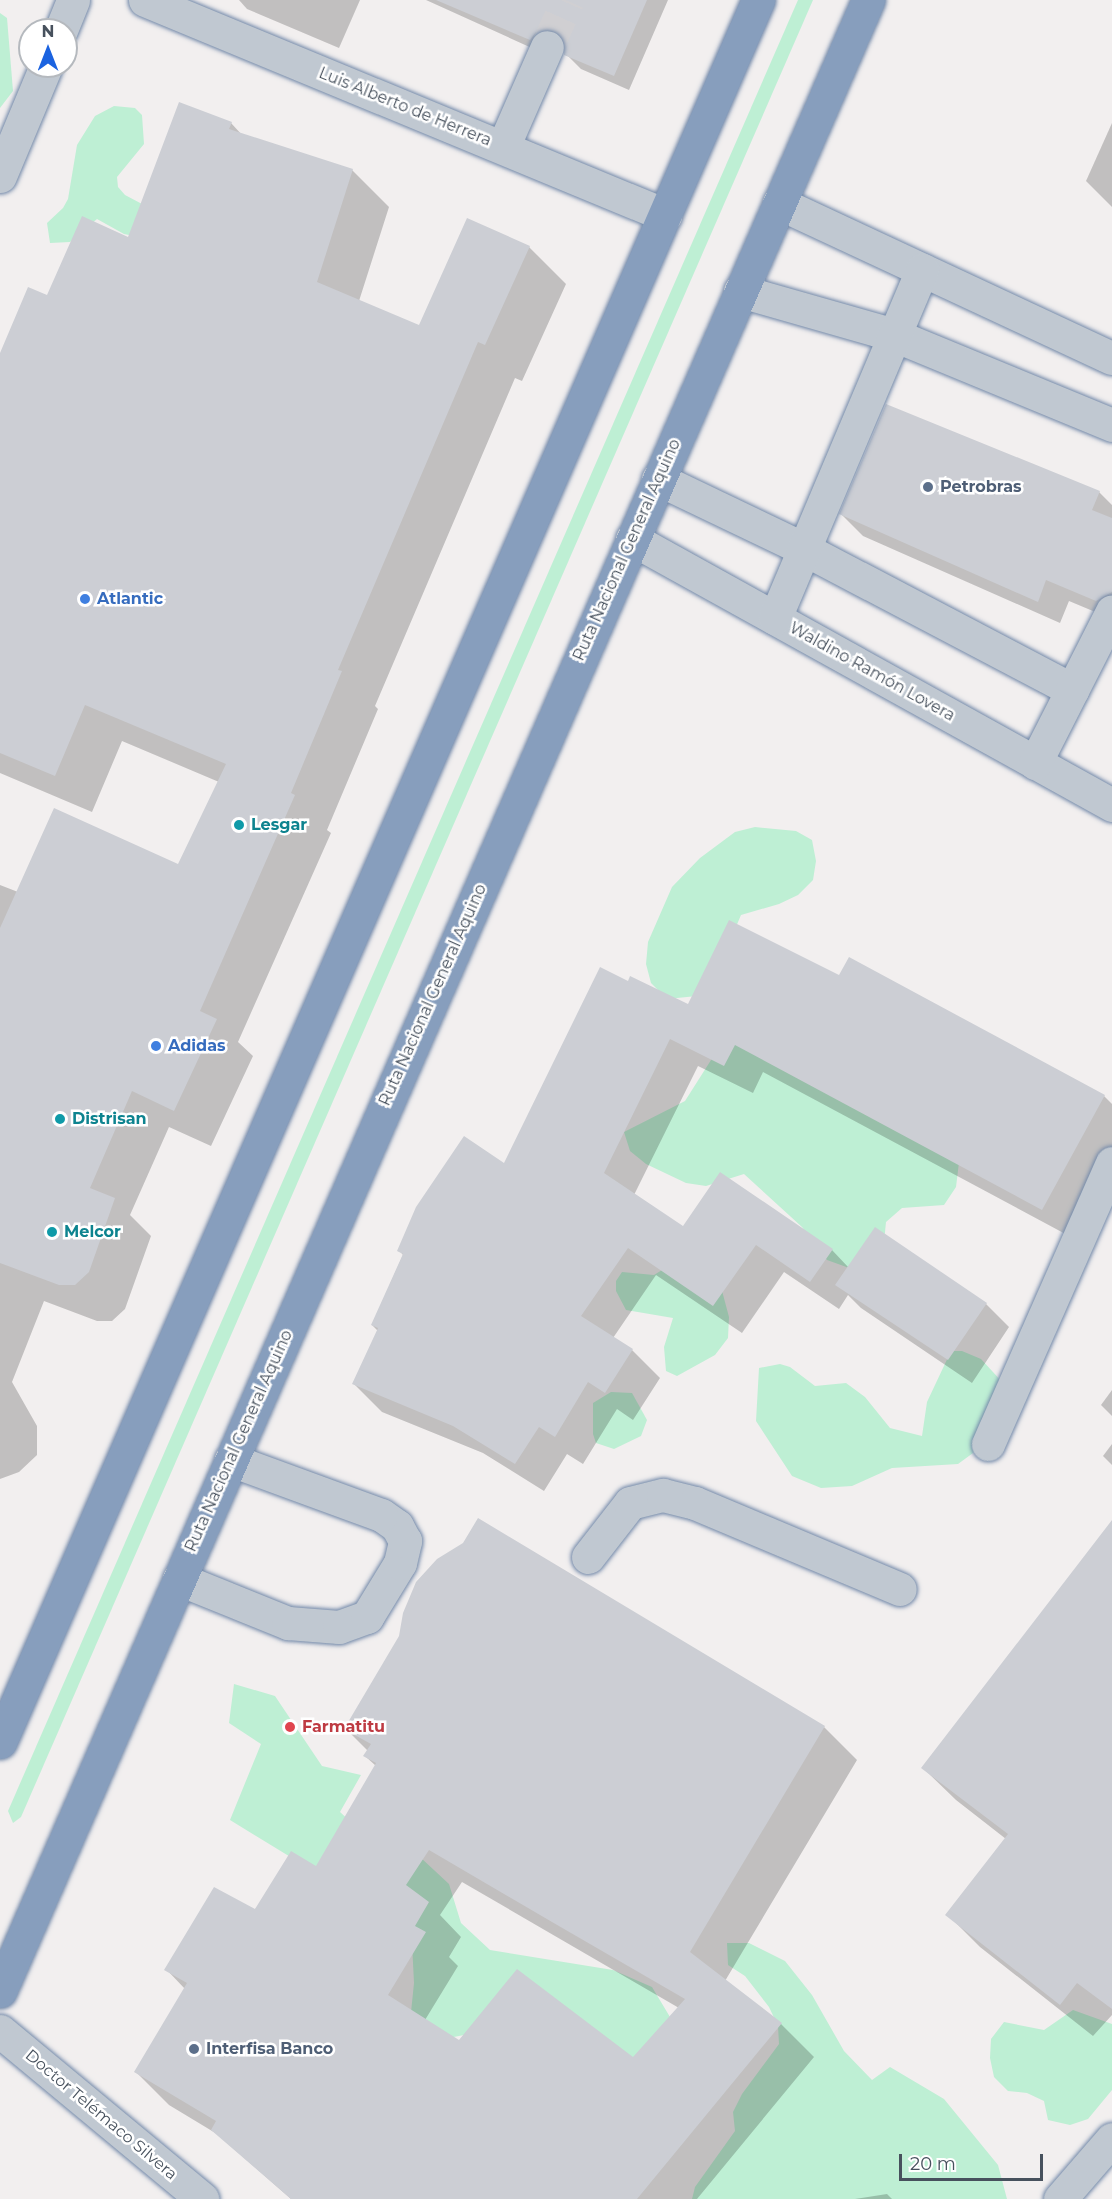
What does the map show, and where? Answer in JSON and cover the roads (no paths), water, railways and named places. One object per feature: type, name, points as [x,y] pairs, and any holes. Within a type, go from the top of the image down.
[{"type":"highway","points":[[0,1742],[758,0]]},
{"type":"highway","name":"Ruta Nacional General Aquino","points":[[0,1991],[868,0]]},
{"type":"street","points":[[66,18],[73,0]]},
{"type":"street","name":"Luis Alberto de Herrera","points":[[145,0],[665,215]]},
{"type":"street","points":[[503,147],[547,47]]},
{"type":"street","points":[[0,176],[41,78]]},
{"type":"street","points":[[779,203],[1112,358]]},
{"type":"street","points":[[775,618],[922,270]]},
{"type":"street","points":[[740,291],[894,335],[1112,425]]},
{"type":"street","points":[[658,479],[804,549],[1072,690]]},
{"type":"street","name":"Waldino Ramón Lovera","points":[[632,539],[1112,806]]},
{"type":"street","points":[[1035,763],[1112,611]]},
{"type":"street","points":[[988,1444],[1112,1163]]},
{"type":"street","points":[[179,1579],[288,1623],[339,1627],[367,1617],[400,1563],[405,1541],[398,1526],[381,1515],[231,1460]]},
{"type":"street","points":[[588,1557],[630,1503],[663,1495],[695,1503],[900,1589]]},
{"type":"street","name":"Doctor Telémaco Silvera","points":[[0,2031],[202,2199]]},
{"type":"street","points":[[1060,2199],[1112,2139]]},
{"type":"tunnel","points":[[547,47],[568,0]]},
{"type":"place","name":"Petrobras","points":[[928,487]]},
{"type":"place","name":"Atlantic","points":[[85,599]]},
{"type":"place","name":"Lesgar","points":[[239,825]]},
{"type":"place","name":"Adidas","points":[[156,1046]]},
{"type":"place","name":"Distrisan","points":[[60,1119]]},
{"type":"place","name":"Melcor","points":[[52,1232]]},
{"type":"place","name":"Farmatitu","points":[[290,1727]]},
{"type":"place","name":"Interfisa Banco","points":[[194,2049]]}]
